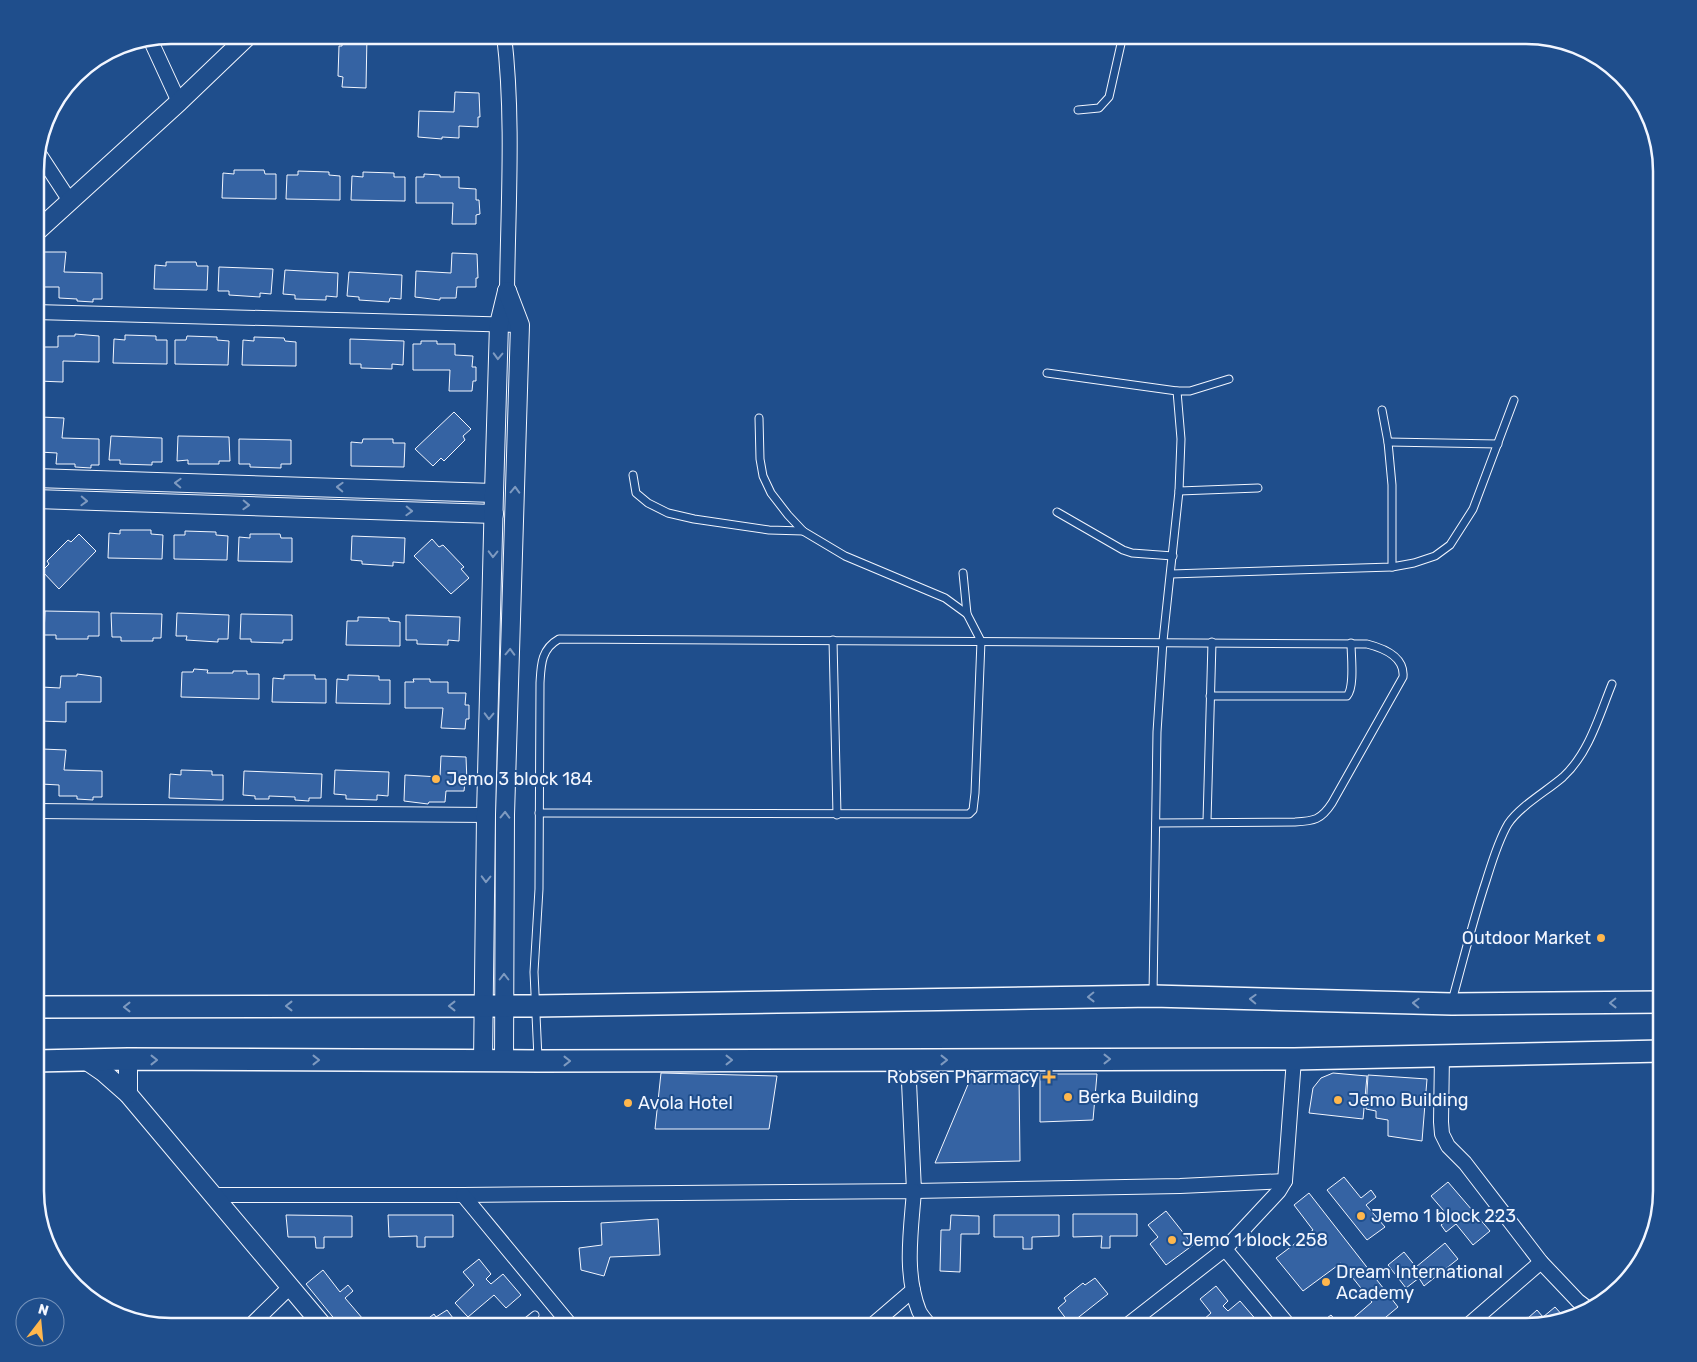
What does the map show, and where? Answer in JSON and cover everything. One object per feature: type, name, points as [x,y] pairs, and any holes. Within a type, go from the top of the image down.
[{"type":"main road","points":[[44,1007],[536,1006],[1153,996],[1452,1004],[1653,1002]]},
{"type":"main road","points":[[44,1061],[87,1062],[128,1059],[538,1061],[1294,1059],[1653,1051]]},
{"type":"street","points":[[44,225],[179,102],[234,44]]},
{"type":"street","points":[[504,1061],[494,1005],[486,815],[499,324],[507,291],[509,115],[508,63],[505,44]]},
{"type":"street","points":[[153,45],[179,102]]},
{"type":"street","points":[[44,161],[70,201]]},
{"type":"street","points":[[483,1061],[494,1005],[505,815],[520,325],[507,291]]},
{"type":"street","points":[[44,312],[520,325]]},
{"type":"street","points":[[44,478],[494,493]]},
{"type":"street","points":[[317,487],[317,508]]},
{"type":"street","points":[[44,499],[494,514]]},
{"type":"street","points":[[44,811],[486,815]]},
{"type":"street","points":[[1442,1055],[1441,1122],[1442,1134],[1448,1146],[1465,1163],[1541,1262],[1583,1305]]},
{"type":"street","points":[[128,1059],[128,1094]]},
{"type":"street","points":[[1137,1318],[1225,1249],[1272,1201],[1285,1181],[1294,1059]]},
{"type":"street","points":[[908,1060],[914,1191],[910,1283],[920,1313],[924,1318]]},
{"type":"street","points":[[87,1062],[103,1072],[128,1094],[316,1318]]},
{"type":"street","points":[[214,1195],[914,1191],[1180,1186],[1285,1181]]},
{"type":"street","points":[[463,1195],[565,1318]]},
{"type":"street","points":[[1225,1249],[1282,1318]]},
{"type":"street","points":[[1476,1318],[1541,1262]]},
{"type":"street","points":[[258,1318],[290,1287]]},
{"type":"street","points":[[880,1318],[913,1290]]},
{"type":"lane","points":[[1078,110],[1099,108],[1109,97],[1121,44]]},
{"type":"lane","points":[[1048,373],[1177,391],[1190,391],[1229,379]]},
{"type":"lane","points":[[1153,996],[1157,732],[1163,641],[1179,491],[1181,439],[1177,391]]},
{"type":"lane","points":[[1171,574],[1392,567],[1414,563],[1435,556],[1450,545],[1473,509],[1514,400]]},
{"type":"lane","points":[[1382,410],[1388,442],[1392,485],[1392,567]]},
{"type":"lane","points":[[759,418],[760,459],[763,476],[788,515],[803,530],[845,556],[945,598],[967,614]]},
{"type":"lane","points":[[1388,442],[1498,444]]},
{"type":"lane","points":[[633,475],[636,493],[648,503],[668,513],[694,519],[769,530],[803,530]]},
{"type":"lane","points":[[1179,491],[1258,488]]},
{"type":"lane","points":[[1057,512],[1123,550],[1132,553],[1173,556]]},
{"type":"lane","points":[[539,813],[962,816],[969,814],[973,810],[975,793],[981,641],[967,614],[963,573]]},
{"type":"lane","points":[[538,1061],[534,972],[540,889],[540,683],[542,660],[546,650],[559,639],[1351,643],[1378,646],[1391,653],[1404,670],[1403,676],[1326,813],[1318,819],[1308,821],[1156,823]]},
{"type":"lane","points":[[833,640],[837,815]]},
{"type":"lane","points":[[1207,822],[1212,642]]},
{"type":"lane","points":[[1210,696],[1347,696],[1351,685],[1351,643]]},
{"type":"lane","points":[[1452,1004],[1474,917],[1494,854],[1509,823],[1564,776],[1577,760],[1590,739],[1612,684]]},
{"type":"lane","points":[[531,1318],[535,1315]]},
{"type":"building","points":[[342,44],[367,44],[366,88],[342,87],[343,77],[338,76],[339,46],[342,46]]},
{"type":"building","points":[[455,92],[479,93],[480,117],[478,117],[478,127],[459,126],[459,138],[418,137],[419,111],[454,112]]},
{"type":"building","points":[[234,170],[264,170],[265,174],[276,174],[276,199],[222,198],[223,173],[234,174]]},
{"type":"building","points":[[298,171],[329,172],[329,175],[340,176],[340,200],[286,199],[287,175],[298,175]]},
{"type":"building","points":[[363,172],[394,173],[394,177],[405,177],[405,201],[351,200],[352,176],[363,177]]},
{"type":"building","points":[[424,174],[440,175],[440,177],[459,177],[459,188],[476,189],[476,200],[479,200],[480,214],[476,215],[476,224],[452,224],[453,203],[416,203],[416,177],[424,177]]},
{"type":"building","points":[[44,252],[66,252],[64,272],[102,273],[102,299],[93,299],[93,302],[59,298],[59,287],[44,287]]},
{"type":"building","points":[[452,253],[477,254],[478,278],[476,278],[476,287],[457,287],[456,298],[440,298],[440,300],[415,297],[416,271],[451,273]]},
{"type":"building","points":[[166,262],[196,262],[197,266],[208,266],[207,290],[154,289],[155,265],[166,266]]},
{"type":"building","points":[[219,267],[273,269],[271,294],[260,293],[260,297],[229,295],[229,291],[218,291]]},
{"type":"building","points":[[285,270],[338,273],[337,297],[326,296],[326,300],[295,299],[295,295],[283,294]]},
{"type":"building","points":[[349,272],[402,275],[401,299],[390,298],[389,302],[359,300],[359,297],[347,296]]},
{"type":"building","points":[[75,334],[99,336],[99,362],[63,361],[63,382],[44,381],[44,347],[58,347],[58,336],[75,336]]},
{"type":"building","points":[[125,335],[156,336],[156,340],[167,340],[167,364],[113,363],[114,339],[125,340]]},
{"type":"building","points":[[187,336],[217,337],[217,340],[229,341],[228,365],[175,364],[175,340],[186,340]]},
{"type":"building","points":[[254,337],[284,338],[285,341],[296,342],[296,366],[242,365],[243,340],[254,341]]},
{"type":"building","points":[[350,339],[404,341],[403,365],[392,364],[392,369],[361,368],[361,364],[350,364]]},
{"type":"building","points":[[421,341],[437,341],[437,344],[455,344],[455,355],[473,356],[472,367],[476,367],[476,381],[473,381],[472,391],[449,391],[450,370],[413,370],[413,344],[421,344]]},
{"type":"building","points":[[454,412],[471,429],[463,436],[465,440],[444,461],[441,458],[433,466],[415,449]]},
{"type":"building","points":[[44,417],[64,418],[62,438],[99,439],[99,465],[91,465],[91,468],[75,467],[75,464],[56,464],[57,453],[44,452]]},
{"type":"building","points":[[111,436],[162,438],[162,462],[152,462],[152,465],[120,464],[120,460],[109,460]]},
{"type":"building","points":[[178,436],[229,437],[230,461],[219,461],[219,464],[188,464],[188,460],[177,461]]},
{"type":"building","points":[[239,439],[291,440],[291,464],[281,464],[281,468],[250,467],[250,464],[239,464]]},
{"type":"building","points":[[363,439],[393,439],[393,443],[405,443],[404,467],[351,466],[351,442],[362,443]]},
{"type":"building","points":[[120,530],[151,530],[151,534],[163,535],[162,559],[108,558],[109,533],[120,534]]},
{"type":"building","points":[[185,531],[216,532],[216,535],[228,536],[227,560],[174,559],[174,535],[185,535]]},
{"type":"building","points":[[79,534],[96,551],[59,589],[44,573],[44,569],[49,564],[47,561],[68,540],[71,542]]},
{"type":"building","points":[[250,534],[280,534],[281,538],[292,538],[292,562],[238,561],[239,537],[250,538]]},
{"type":"building","points":[[352,536],[405,538],[404,563],[393,562],[393,566],[362,564],[362,561],[351,560]]},
{"type":"building","points":[[432,539],[439,547],[443,545],[464,567],[461,569],[469,578],[451,594],[414,556]]},
{"type":"building","points":[[45,611],[99,612],[99,636],[88,636],[88,639],[56,639],[56,635],[44,635]]},
{"type":"building","points":[[111,613],[162,614],[161,638],[153,638],[153,641],[121,641],[121,637],[112,637]]},
{"type":"building","points":[[177,613],[229,615],[228,639],[218,639],[218,642],[186,640],[187,636],[176,636]]},
{"type":"building","points":[[241,614],[292,615],[292,640],[283,640],[283,643],[251,642],[251,639],[240,639]]},
{"type":"building","points":[[406,615],[460,617],[459,641],[448,640],[448,645],[417,644],[417,640],[406,640]]},
{"type":"building","points":[[358,617],[389,618],[389,621],[400,622],[400,646],[346,645],[347,621],[358,621]]},
{"type":"building","points":[[194,669],[208,670],[207,673],[247,671],[247,674],[259,674],[259,699],[181,697],[182,672],[193,672]]},
{"type":"building","points":[[77,674],[101,677],[101,702],[66,702],[66,722],[44,721],[44,687],[60,688],[61,676],[77,676]]},
{"type":"building","points":[[284,675],[315,675],[315,679],[326,679],[326,703],[272,702],[273,678],[284,679]]},
{"type":"building","points":[[348,675],[379,676],[379,680],[390,680],[390,704],[336,703],[337,679],[348,680]]},
{"type":"building","points":[[413,679],[430,679],[430,682],[448,682],[448,693],[466,693],[465,705],[469,705],[469,719],[466,719],[465,729],[441,728],[443,708],[405,708],[405,682],[414,682]]},
{"type":"building","points":[[44,749],[66,750],[64,770],[102,771],[102,797],[93,797],[93,800],[77,799],[77,796],[59,796],[59,785],[44,784]]},
{"type":"building","name":"Jemo 3 block 184","points":[[441,756],[466,757],[467,782],[465,782],[464,791],[446,791],[445,802],[429,802],[428,804],[404,801],[405,775],[440,777]]},
{"type":"building","points":[[181,770],[212,771],[212,775],[223,775],[223,800],[169,798],[170,774],[181,775]]},
{"type":"building","points":[[335,770],[389,772],[388,796],[377,795],[377,800],[346,799],[346,795],[334,794]]},
{"type":"building","points":[[244,771],[322,774],[321,798],[309,798],[309,801],[295,800],[295,797],[269,796],[269,799],[255,799],[255,796],[243,795]]},
{"type":"building","points":[[661,1073],[777,1076],[769,1129],[655,1129]]},
{"type":"building","name":"Jemo Building","points":[[1333,1073],[1367,1076],[1363,1119],[1309,1113],[1313,1088],[1321,1078]]},
{"type":"building","name":"Berka Building","points":[[1040,1074],[1097,1074],[1093,1120],[1040,1122]]},
{"type":"building","points":[[972,1075],[1019,1075],[1020,1161],[935,1163]]},
{"type":"building","points":[[1368,1075],[1427,1079],[1422,1141],[1388,1136],[1388,1120],[1376,1118],[1376,1111],[1366,1109]]},
{"type":"building","name":"Jemo 1 block 223","points":[[1344,1177],[1361,1198],[1371,1190],[1376,1197],[1366,1205],[1385,1227],[1367,1240],[1327,1190]]},
{"type":"building","points":[[1448,1182],[1490,1231],[1473,1245],[1456,1224],[1446,1232],[1441,1225],[1450,1218],[1431,1196]]},
{"type":"building","points":[[1309,1193],[1398,1307],[1385,1318],[1353,1318],[1372,1302],[1341,1263],[1303,1291],[1276,1258],[1313,1230],[1294,1205]]},
{"type":"building","name":"Jemo 1 block 258","points":[[1166,1211],[1193,1245],[1166,1265],[1150,1244],[1158,1237],[1148,1225]]},
{"type":"building","points":[[1073,1214],[1137,1214],[1137,1236],[1110,1236],[1110,1248],[1101,1248],[1102,1236],[1073,1237]]},
{"type":"building","points":[[286,1215],[352,1216],[352,1237],[324,1237],[324,1248],[316,1248],[315,1237],[288,1237]]},
{"type":"building","points":[[388,1215],[453,1215],[453,1237],[425,1237],[425,1247],[417,1247],[417,1236],[389,1237]]},
{"type":"building","points":[[951,1215],[979,1216],[979,1234],[961,1234],[960,1272],[940,1271],[941,1230],[950,1230]]},
{"type":"building","points":[[994,1215],[1059,1215],[1059,1236],[1032,1237],[1032,1249],[1023,1249],[1023,1237],[994,1237]]},
{"type":"building","points":[[658,1219],[660,1255],[610,1257],[604,1276],[581,1270],[579,1248],[602,1245],[601,1223]]},
{"type":"building","points":[[1445,1243],[1458,1259],[1424,1286],[1419,1278],[1406,1288],[1388,1265],[1404,1252],[1416,1267]]},
{"type":"building","points":[[479,1259],[491,1274],[486,1279],[491,1284],[503,1274],[521,1295],[506,1308],[494,1295],[468,1317],[455,1303],[474,1285],[463,1272]]},
{"type":"building","points":[[323,1270],[340,1292],[348,1285],[353,1291],[345,1298],[362,1318],[334,1318],[306,1284]]},
{"type":"building","points":[[1095,1278],[1108,1294],[1078,1318],[1066,1318],[1058,1308],[1066,1301],[1064,1298],[1083,1283],[1085,1285]]},
{"type":"building","points":[[1216,1286],[1228,1301],[1223,1306],[1228,1311],[1240,1301],[1255,1318],[1205,1318],[1211,1313],[1200,1299]]},
{"type":"building","points":[[1555,1307],[1560,1313],[1551,1316],[1543,1317]]},
{"type":"building","points":[[447,1310],[453,1318],[429,1318],[434,1314],[436,1317]]},
{"type":"building","points":[[1537,1310],[1543,1317],[1528,1318]]},
{"type":"place","name":"Jemo 3 block 184","points":[[436,779]]},
{"type":"place","name":"Outdoor Market","points":[[1601,938]]},
{"type":"place","name":"Robsen Pharmacy","points":[[1049,1077]]},
{"type":"place","name":"Berka Building","points":[[1068,1097]]},
{"type":"place","name":"Jemo Building","points":[[1338,1100]]},
{"type":"place","name":"Avola Hotel","points":[[628,1103]]},
{"type":"place","name":"Jemo 1 block 223","points":[[1361,1216]]},
{"type":"place","name":"Jemo 1 block 258","points":[[1172,1240]]},
{"type":"place","name":"Dream International Academy","points":[[1326,1282]]}]
